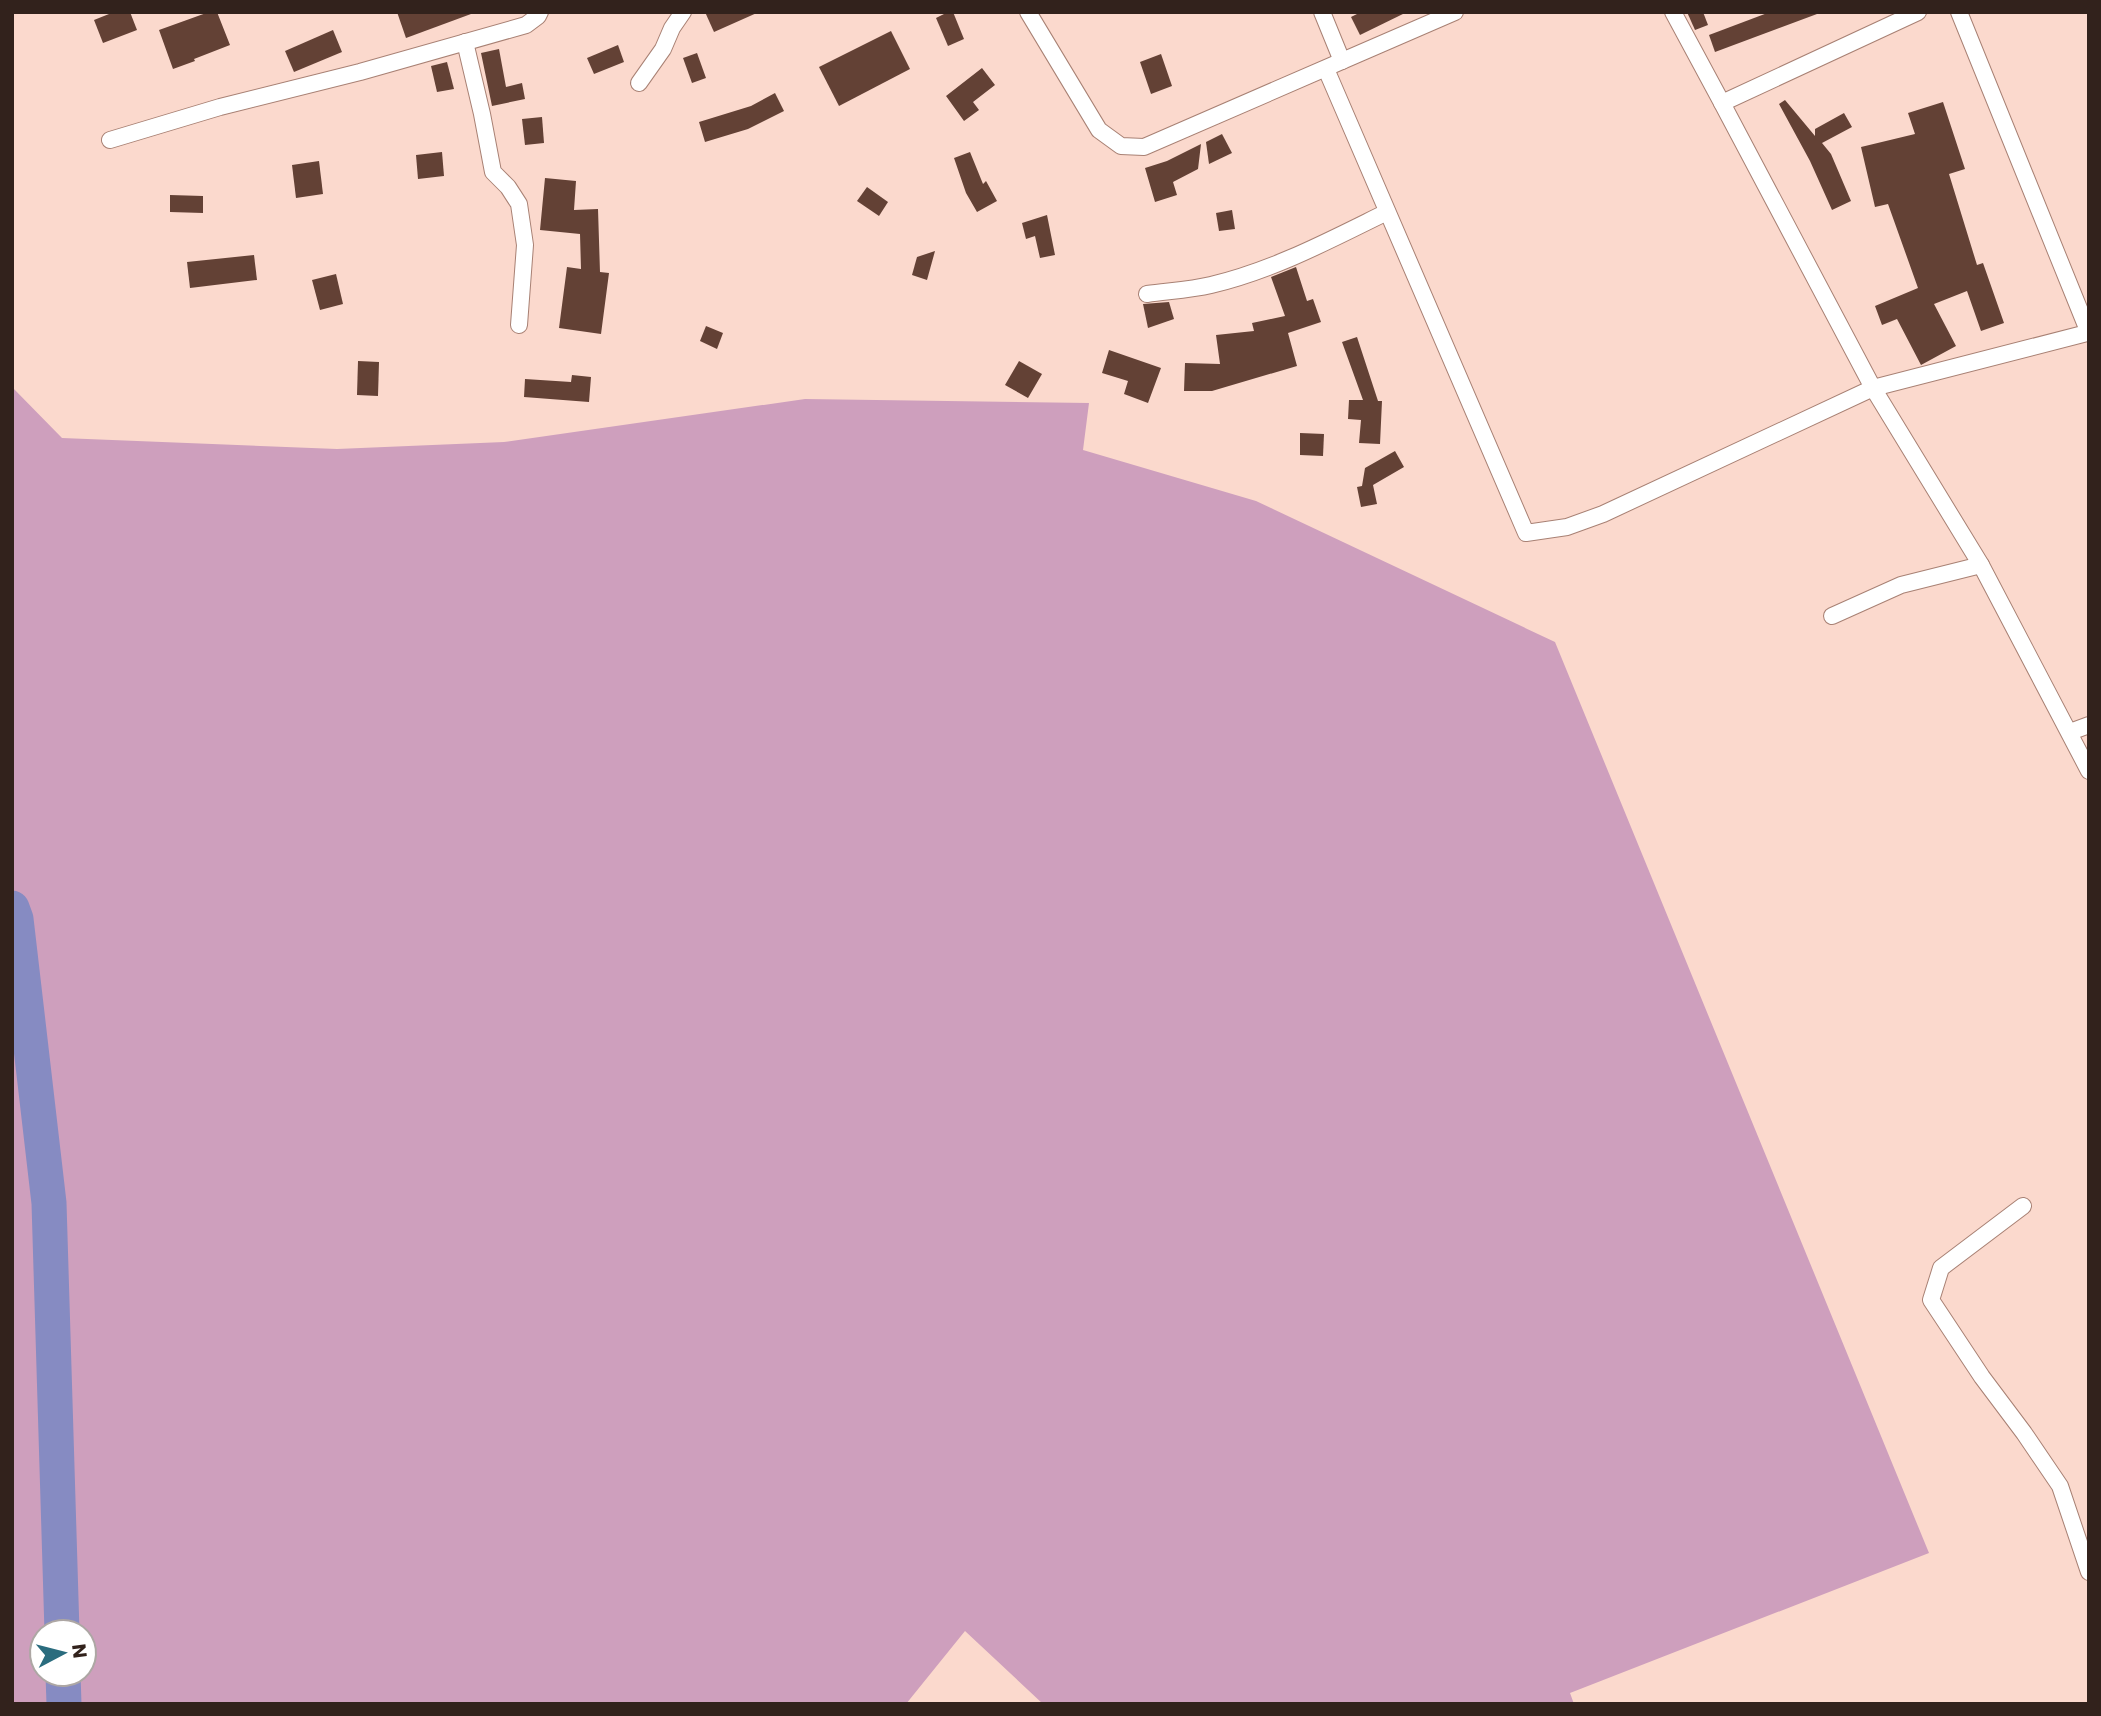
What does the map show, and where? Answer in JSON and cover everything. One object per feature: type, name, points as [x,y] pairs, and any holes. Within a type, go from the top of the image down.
[{"type":"street","points":[[110,139],[526,25],[540,12]]},
{"type":"street","points":[[639,83],[663,49],[671,28],[683,12]]},
{"type":"street","points":[[1028,12],[1100,130],[1121,146],[1144,147],[1455,12]]},
{"type":"street","points":[[1322,12],[1342,61]]},
{"type":"street","points":[[1672,12],[1873,388],[1981,565],[2089,771]]},
{"type":"street","points":[[1723,103],[1885,19],[1918,12]]},
{"type":"street","points":[[1326,69],[1526,533],[1567,527],[1602,514],[1873,388],[2088,333],[1959,12]]},
{"type":"street","points":[[465,42],[493,172],[508,187],[519,204],[525,245],[519,326]]},
{"type":"street","points":[[1147,295],[1210,285],[1255,272],[1293,258],[1387,212]]},
{"type":"street","points":[[1832,616],[1901,586],[1981,565]]},
{"type":"street","points":[[2070,732],[2089,725]]},
{"type":"street","points":[[2023,1206],[1941,1268],[1931,1300],[2060,1486],[2089,1572]]},
{"type":"shaded area","points":[[12,387],[62,438],[337,449],[504,442],[805,399],[1089,403],[1083,450],[1256,501],[1555,642],[1929,1553],[1570,1693],[1574,1704],[1043,1704],[965,1631],[906,1704],[12,1704]]},
{"type":"building","points":[[114,12],[130,12],[137,30],[103,43],[94,20]]},
{"type":"building","points":[[209,12],[217,12],[230,45],[173,69],[159,30]]},
{"type":"building","points":[[397,12],[471,12],[471,14],[406,38]]},
{"type":"building","points":[[705,12],[759,12],[714,32]]},
{"type":"building","points":[[953,12],[964,39],[948,46],[936,18]]},
{"type":"building","points":[[1361,12],[1407,12],[1360,35],[1351,17]]},
{"type":"building","points":[[1687,12],[1703,12],[1708,25],[1695,30]]},
{"type":"building","points":[[1770,12],[1817,14],[1715,52],[1709,35]]},
{"type":"building","points":[[333,30],[342,52],[294,72],[285,51]]},
{"type":"building","points":[[891,31],[910,69],[839,106],[819,67]]},
{"type":"building","points":[[618,45],[624,62],[594,74],[587,58]]},
{"type":"building","points":[[499,49],[506,87],[522,83],[525,99],[492,106],[481,53]]},
{"type":"building","points":[[697,53],[706,78],[692,83],[683,58]]},
{"type":"building","points":[[1161,54],[1172,86],[1151,94],[1140,62]]},
{"type":"building","points":[[447,62],[454,89],[437,92],[431,66]]},
{"type":"building","points":[[982,68],[995,85],[973,102],[979,110],[964,121],[946,96]]},
{"type":"building","points":[[775,93],[784,111],[748,129],[705,142],[699,122],[751,106]]},
{"type":"building","points":[[1785,100],[1815,136],[1815,129],[1844,113],[1852,127],[1822,143],[1831,154],[1851,201],[1832,210],[1810,161],[1779,104]]},
{"type":"building","points":[[1943,102],[1965,169],[1949,174],[1977,265],[1983,263],[2004,323],[1981,331],[1967,291],[1934,304],[1956,346],[1921,365],[1897,319],[1882,325],[1875,306],[1918,288],[1888,204],[1875,207],[1861,147],[1915,134],[1908,113]]},
{"type":"building","points":[[542,117],[544,143],[525,145],[522,119]]},
{"type":"building","points":[[1222,134],[1232,153],[1209,164],[1206,142]]},
{"type":"building","points":[[1201,144],[1198,169],[1173,182],[1177,195],[1155,202],[1145,168],[1167,161]]},
{"type":"building","points":[[442,152],[444,176],[418,179],[416,155]]},
{"type":"building","points":[[970,152],[983,184],[986,181],[997,201],[977,212],[966,193],[954,158]]},
{"type":"building","points":[[319,161],[323,194],[296,198],[292,165]]},
{"type":"building","points":[[545,178],[576,181],[574,210],[598,209],[600,272],[609,273],[601,334],[559,328],[567,267],[581,269],[580,234],[540,230]]},
{"type":"building","points":[[867,187],[888,202],[879,216],[857,201]]},
{"type":"building","points":[[170,195],[203,196],[203,213],[170,212]]},
{"type":"building","points":[[1232,210],[1235,229],[1219,231],[1216,213]]},
{"type":"building","points":[[1047,215],[1055,255],[1040,258],[1035,236],[1026,239],[1022,223]]},
{"type":"building","points":[[935,251],[927,280],[912,275],[917,257]]},
{"type":"building","points":[[254,255],[257,280],[190,288],[187,262]]},
{"type":"building","points":[[1296,267],[1307,301],[1313,299],[1321,322],[1288,333],[1297,366],[1212,391],[1184,391],[1185,363],[1220,364],[1216,335],[1254,331],[1252,323],[1285,316],[1271,277]]},
{"type":"building","points":[[336,274],[343,304],[320,310],[312,280]]},
{"type":"building","points":[[1169,302],[1174,319],[1148,328],[1143,304]]},
{"type":"building","points":[[706,326],[723,333],[717,349],[700,341]]},
{"type":"building","points":[[1357,337],[1378,401],[1382,401],[1380,444],[1359,443],[1361,420],[1348,419],[1349,400],[1363,400],[1342,342]]},
{"type":"building","points":[[1109,350],[1161,368],[1148,403],[1124,394],[1128,381],[1102,373]]},
{"type":"building","points":[[358,361],[379,362],[378,396],[357,395]]},
{"type":"building","points":[[1019,361],[1042,374],[1028,398],[1005,385]]},
{"type":"building","points":[[572,375],[591,377],[589,402],[524,397],[525,379],[571,382]]},
{"type":"building","points":[[1300,433],[1324,434],[1323,456],[1300,455]]},
{"type":"building","points":[[1395,451],[1404,467],[1373,485],[1377,504],[1361,507],[1357,487],[1362,486],[1365,468]]},
{"type":"waterway","points":[[12,908],[16,919],[49,1203],[62,1618]]},
{"type":"waterway","points":[[63,1688],[64,1704]]}]
